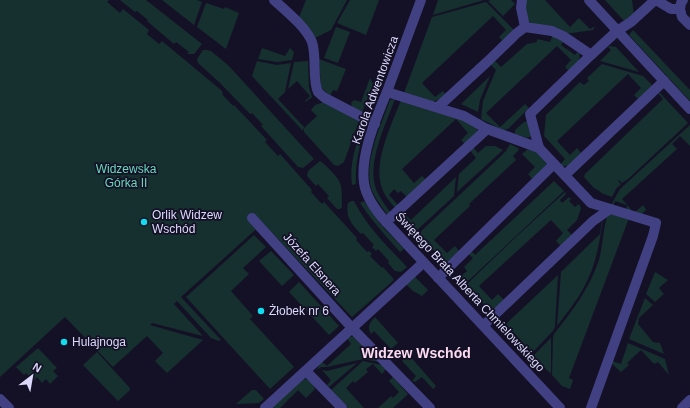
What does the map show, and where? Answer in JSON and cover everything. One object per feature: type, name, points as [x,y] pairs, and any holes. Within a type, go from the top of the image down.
[{"type":"street","points":[[274,0],[306,32],[312,41],[315,54],[316,87],[319,93],[325,98],[375,124]]},
{"type":"street","name":"Karola Adwentowicza","points":[[366,191],[363,166],[365,156],[375,124],[421,0]]},
{"type":"street","points":[[522,0],[520,8],[525,27]]},
{"type":"street","points":[[589,0],[690,109]]},
{"type":"street","points":[[539,148],[530,114],[617,31],[631,22],[655,0],[671,9],[682,4],[682,17],[690,25]]},
{"type":"street","points":[[438,107],[525,27],[552,31],[563,36],[591,55]]},
{"type":"street","points":[[565,175],[664,81]]},
{"type":"street","points":[[387,92],[464,116],[487,129],[539,148],[591,202],[656,223],[653,236],[620,330],[591,408]]},
{"type":"street","points":[[386,222],[487,129]]},
{"type":"street","points":[[438,278],[554,164]]},
{"type":"street","name":"Świętego Brata Alberta Chmielowskiego","points":[[366,191],[386,222],[560,408]]},
{"type":"street","points":[[591,202],[593,221]]},
{"type":"street","points":[[484,326],[593,221],[610,209]]},
{"type":"street","name":"Józefa Elsnera","points":[[252,218],[352,328],[430,408]]},
{"type":"street","points":[[265,408],[423,263]]},
{"type":"street","points":[[306,371],[342,408]]},
{"type":"street","points":[[0,399],[9,408]]},
{"type":"street","points":[[682,408],[690,400]]},
{"type":"green space","name":"Widzewska Górka II","points":[[0,0],[109,0],[107,2],[120,13],[123,9],[149,30],[147,34],[159,44],[162,41],[221,90],[223,93],[222,94],[233,106],[234,105],[267,140],[265,142],[278,156],[280,154],[312,190],[311,192],[322,204],[324,202],[357,238],[356,240],[367,252],[369,251],[372,254],[370,256],[382,268],[383,267],[394,280],[352,317],[263,223],[181,297],[221,340],[219,341],[211,338],[177,301],[174,304],[203,336],[152,323],[150,325],[203,340],[167,373],[155,361],[163,353],[147,336],[113,367],[65,317],[0,377]]},
{"type":"green space","points":[[120,0],[146,0],[202,44],[194,54],[187,54],[189,52],[176,42],[174,44],[137,11],[135,12]]},
{"type":"green space","points":[[162,0],[197,0],[202,2],[194,25]]},
{"type":"green space","points":[[306,0],[347,0],[331,30],[315,38],[311,30],[299,17]]},
{"type":"green space","points":[[350,0],[379,0],[366,35],[337,23]]},
{"type":"green space","points":[[438,0],[484,0],[433,15]]},
{"type":"green space","points":[[511,0],[515,4],[503,16],[488,1]]},
{"type":"green space","points":[[526,0],[545,0],[570,27],[579,18],[590,29],[595,26],[593,30],[565,34],[531,23],[525,18]]},
{"type":"green space","points":[[605,0],[632,0],[634,15],[625,22]]},
{"type":"green space","points":[[486,2],[514,30],[503,41],[499,37],[506,30],[493,16],[422,83],[435,97],[443,91],[446,95],[441,99],[436,101],[426,101],[404,93],[432,17]]},
{"type":"green space","points":[[206,3],[224,9],[225,7],[239,13],[226,49],[197,27]]},
{"type":"green space","points":[[336,27],[350,32],[338,63],[324,58]]},
{"type":"green space","points":[[633,30],[690,90],[690,101],[629,35]]},
{"type":"green space","points":[[553,35],[564,41],[561,45],[575,55],[578,51],[580,57],[576,64],[569,71],[565,67],[571,60],[557,46],[486,113],[500,127],[525,104],[529,108],[508,129],[503,130],[481,119],[483,101],[496,70],[489,63],[493,59],[501,67],[527,44],[537,42],[537,39],[550,42]]},
{"type":"green space","points":[[608,47],[616,47],[639,72],[600,61],[611,50]]},
{"type":"green space","points":[[262,48],[285,56],[290,48],[294,52],[292,60],[277,62],[258,59]]},
{"type":"green space","points":[[203,50],[211,51],[228,65],[314,159],[303,168],[298,167],[261,126],[263,125],[252,113],[250,114],[198,63],[197,59]]},
{"type":"green space","points":[[319,59],[346,69],[337,91],[333,90],[330,96],[321,87]]},
{"type":"green space","points":[[257,61],[277,65],[291,63],[285,92],[278,99],[304,127],[303,131],[252,76]]},
{"type":"green space","points":[[308,61],[309,88],[312,97],[304,102],[310,96],[297,81],[288,89],[294,62]]},
{"type":"green space","points":[[602,64],[643,76],[653,86],[639,100],[634,95],[641,88],[628,74],[557,141],[570,155],[577,148],[582,154],[569,166],[562,166],[560,165],[565,159],[544,136],[546,115],[580,82],[584,85],[589,81],[587,78]]},
{"type":"green space","points":[[490,76],[480,100],[478,112],[461,104]]},
{"type":"green space","points":[[370,78],[373,84],[362,113],[352,108],[351,103],[354,100],[361,102]]},
{"type":"green space","points":[[658,91],[688,123],[628,179],[622,183],[619,180],[618,181],[621,184],[616,189],[612,197],[601,193],[584,177],[585,174],[663,99],[657,92]]},
{"type":"green space","points":[[395,99],[379,142],[373,176],[376,190],[391,213],[388,216],[373,193],[369,171],[374,146],[390,100]]},
{"type":"green space","points":[[401,100],[457,117],[477,129],[477,132],[465,144],[461,140],[468,133],[456,119],[402,169],[414,183],[422,176],[426,180],[408,198],[401,191],[398,193],[394,189],[389,195],[399,206],[396,209],[383,192],[379,175],[385,142]]},
{"type":"green space","points":[[324,102],[359,121],[344,162],[338,166],[334,165],[304,132],[304,128],[317,116],[311,110],[315,105]]},
{"type":"green space","points":[[528,121],[531,136],[528,138],[515,134],[515,130],[524,122]]},
{"type":"green space","points":[[364,124],[366,128],[358,155],[356,184],[352,185],[352,161]]},
{"type":"green space","points":[[690,125],[690,146],[680,136],[672,144],[677,149],[622,199],[634,213],[643,205],[646,209],[645,211],[639,216],[626,210],[627,205],[615,201],[613,206],[611,205],[620,189]]},
{"type":"green space","points":[[510,144],[519,150],[513,156],[516,160],[469,204],[470,206],[434,240],[447,253],[455,246],[459,251],[446,263],[418,234],[502,155]]},
{"type":"green space","points":[[472,146],[478,153],[486,146],[495,146],[503,150],[457,192],[459,174],[476,158],[469,149]]},
{"type":"green space","points":[[533,148],[547,163],[546,168],[533,180],[528,174],[535,167],[522,154],[528,149]]},
{"type":"green space","points":[[320,161],[340,182],[342,207],[340,209],[337,209],[327,198],[329,196],[318,184],[316,186],[307,176],[308,171]]},
{"type":"green space","points":[[456,177],[454,196],[416,231],[405,220],[405,215],[411,220]]},
{"type":"green space","points":[[554,181],[564,191],[465,284],[459,278],[467,271],[464,267],[473,258],[467,253],[470,249],[475,255]]},
{"type":"green space","points":[[565,192],[566,194],[560,200],[562,203],[569,197],[571,199],[569,201],[575,207],[579,204],[581,208],[577,220],[567,230],[573,236],[562,247],[556,241],[563,233],[551,220],[479,286],[492,300],[498,294],[505,301],[492,313],[466,285]]},
{"type":"green space","points":[[354,201],[371,228],[407,267],[401,272],[395,271],[388,263],[389,261],[378,249],[376,251],[372,247],[374,245],[352,224],[348,217],[347,208],[348,203]]},
{"type":"green space","points":[[364,201],[381,225],[404,249],[400,252],[369,216],[360,203]]},
{"type":"green space","points":[[608,214],[624,215],[629,218],[569,378],[573,380],[570,389],[562,386],[552,375],[553,338],[554,334],[580,299],[595,271],[599,260]]},
{"type":"green space","points":[[603,218],[597,253],[592,271],[578,297],[557,326],[561,272],[600,234],[602,221],[599,219]]},
{"type":"green space","points":[[254,235],[266,247],[243,268],[249,274],[231,291],[253,316],[250,319],[294,367],[270,389],[186,297]]},
{"type":"green space","points":[[271,251],[294,275],[282,286],[259,261]]},
{"type":"green space","points":[[655,272],[668,280],[659,288],[664,294],[655,302],[646,294]]},
{"type":"green space","points":[[558,275],[555,327],[532,353],[506,324]]},
{"type":"green space","points":[[414,276],[428,290],[422,296],[413,291],[406,284]]},
{"type":"green space","points":[[299,282],[339,326],[329,335],[289,292]]},
{"type":"green space","points":[[645,298],[653,305],[639,318],[638,324],[653,342],[660,343],[664,354],[629,339]]},
{"type":"green space","points":[[375,317],[398,343],[391,349],[374,331],[371,334],[369,325]]},
{"type":"green space","points":[[354,336],[379,362],[363,359],[327,367],[321,367],[317,370],[321,361],[327,366],[351,344],[347,338]]},
{"type":"green space","points":[[551,338],[551,372],[550,373],[533,356]]},
{"type":"green space","points":[[628,343],[665,359],[669,375],[658,362],[654,364],[641,350],[627,363],[629,365],[621,372],[611,363],[612,361],[621,364]]},
{"type":"green space","points":[[38,348],[57,368],[53,371],[58,376],[50,384],[46,379],[42,383],[37,377],[33,381],[26,373],[24,375],[16,367]]},
{"type":"green space","points":[[97,352],[129,387],[130,390],[118,401],[83,365]]},
{"type":"green space","points":[[409,355],[436,386],[433,389],[422,377],[415,382],[412,381],[416,376],[402,361]]},
{"type":"green space","points":[[363,361],[382,365],[386,369],[382,374],[373,364],[366,369],[368,372],[355,383],[353,381],[346,388],[364,408],[348,408],[331,390]]},
{"type":"green space","points":[[357,363],[329,387],[327,385],[331,380],[322,370],[327,371]]},
{"type":"green space","points":[[393,377],[408,394],[393,408],[378,408],[391,396],[393,398],[399,392],[389,381]]},
{"type":"green space","points":[[302,378],[310,382],[315,389],[306,398],[298,390],[280,408],[271,408]]},
{"type":"green space","points":[[252,390],[256,390],[264,399],[259,403],[236,404]]},
{"type":"place","name":"Orlik Widzew Wschód","points":[[144,222]]},
{"type":"place","name":"Żłobek nr 6","points":[[261,311]]},
{"type":"place","name":"Hulajnoga","points":[[64,342]]},
{"type":"district","name":"Widzew Wschód","points":[[416,353]]}]
